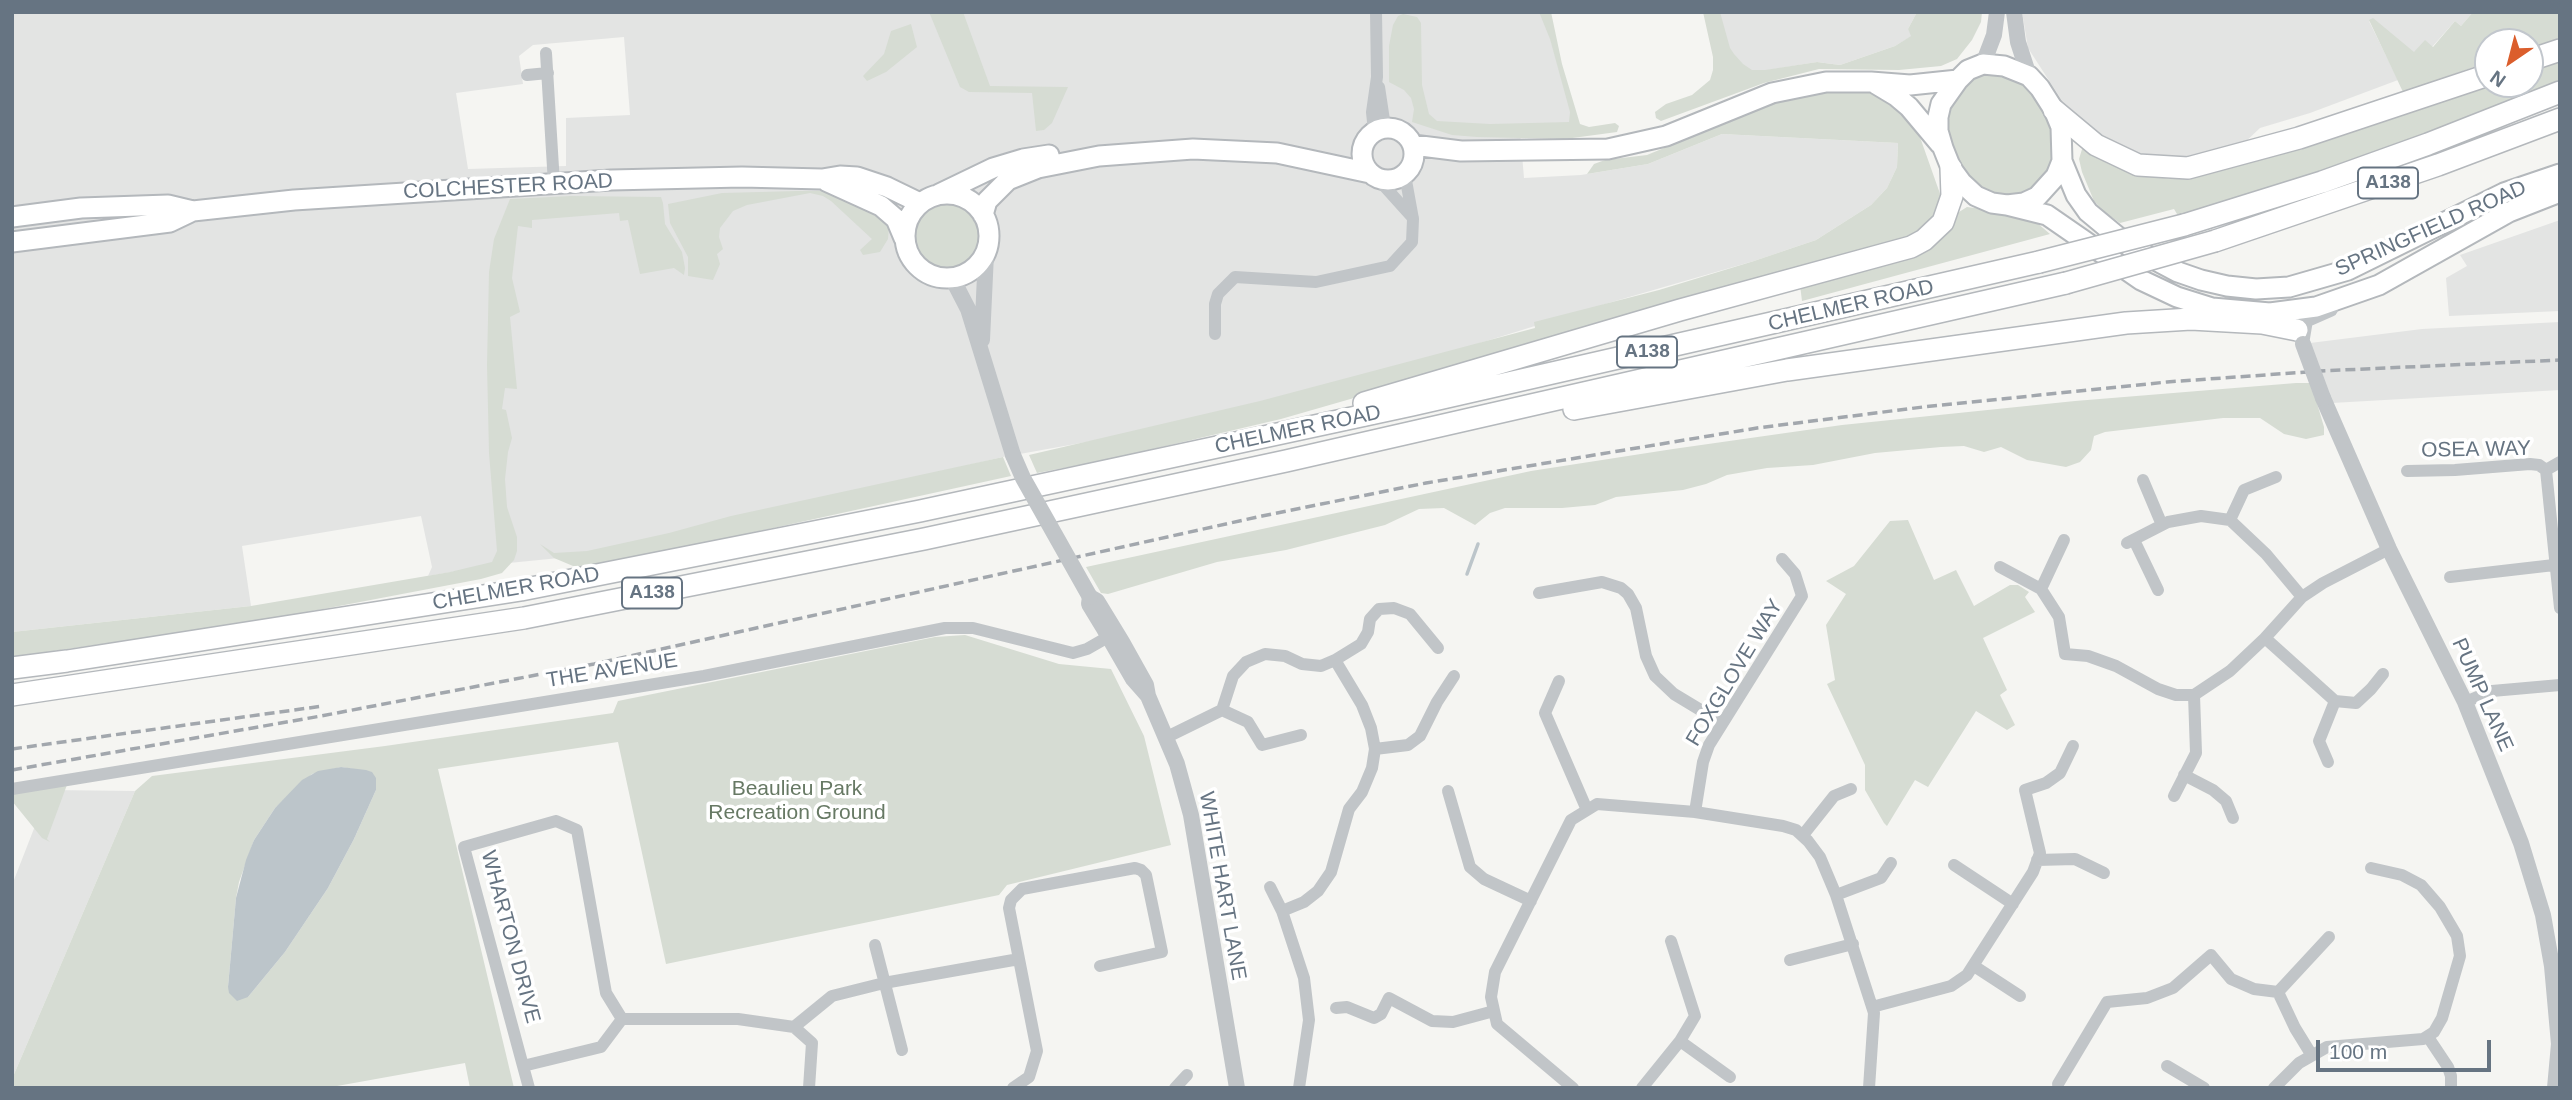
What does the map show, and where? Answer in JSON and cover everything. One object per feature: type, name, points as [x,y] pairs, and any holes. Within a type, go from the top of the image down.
[{"type":"main road","points":[[1983,64],[2004,65],[2029,76],[2054,110],[2061,127],[2062,161],[2056,176],[2037,197],[2024,203],[1992,203],[1976,196],[1951,168],[1943,148],[1938,131],[1941,104],[1968,70],[1983,64]]},
{"type":"main road","points":[[983,215],[987,201],[1009,180],[1038,168],[1099,156],[1193,149],[1277,153],[1390,180],[1410,161],[1461,150],[1608,149],[1666,136],[1772,93],[1826,82],[1910,85],[1958,80]]},
{"type":"main road","points":[[2054,110],[2096,145],[2137,165],[2188,169],[2299,138],[2474,80]]},
{"type":"main road","points":[[1871,82],[1909,107],[1943,148]]},
{"type":"main road","name":"CHELMER ROAD","points":[[12,668],[521,590],[920,511],[1255,439],[2039,262],[2184,225],[2322,182],[2560,92]]},
{"type":"main road","name":"CHELMER ROAD","points":[[12,695],[524,618],[924,539],[1286,461],[2066,283],[2215,241],[2438,165],[2560,119]]},
{"type":"main road","points":[[1373,176],[1364,166],[1362,150],[1364,141],[1380,129],[1399,130],[1410,161]]},
{"type":"main road","points":[[1315,162],[1362,150]]},
{"type":"main road","points":[[939,194],[964,197],[975,205],[983,215],[989,235],[985,254],[972,270],[952,278],[934,277],[918,267],[908,253],[904,237],[908,220],[920,203],[987,170],[1023,159],[1066,153],[1099,156]]},
{"type":"main road","name":"SPRINGFIELD ROAD","points":[[2062,161],[2076,195],[2088,212],[2129,246],[2178,272],[2201,280],[2256,289],[2289,287],[2348,270],[2504,193],[2560,174]]},
{"type":"main road","name":"A138","points":[[1255,439],[1367,402],[1567,343],[1912,247],[1943,222],[1952,196],[1951,168]]},
{"type":"main road","name":"COLCHESTER ROAD","points":[[12,242],[170,222],[193,211],[294,200],[554,184],[742,177],[822,179],[840,176],[857,177],[887,187],[920,203]]},
{"type":"main road","name":"COLCHESTER ROAD","points":[[822,179],[881,206],[896,219],[904,237]]},
{"type":"main road","name":"SPRINGFIELD ROAD","points":[[2007,205],[2047,215],[2141,280],[2177,298],[2212,308],[2270,313],[2316,307],[2379,285],[2509,212],[2560,192]]},
{"type":"main road","name":"COLCHESTER ROAD","points":[[12,217],[81,208],[168,205],[193,211]]},
{"type":"main road","points":[[1286,461],[1787,370],[2126,323],[2191,319],[2242,312]]},
{"type":"main road","points":[[2191,319],[2262,323],[2300,337]]},
{"type":"street","points":[[1376,12],[1380,129]]},
{"type":"street","points":[[1983,64],[1994,35],[1997,12]]},
{"type":"street","points":[[2014,12],[2018,42],[2029,76]]},
{"type":"street","points":[[546,53],[554,184]]},
{"type":"street","points":[[527,75],[548,73]]},
{"type":"street","points":[[1215,334],[1215,304],[1219,294],[1235,277],[1315,282],[1390,266],[1412,242],[1410,161]]},
{"type":"street","points":[[1373,176],[1413,219]]},
{"type":"street","name":"WHITE HART LANE","points":[[982,349],[985,254]]},
{"type":"street","name":"WHITE HART LANE","points":[[952,278],[968,309],[1013,455],[1023,478],[1090,597],[1097,601],[1146,685],[1148,696],[1177,764],[1191,815],[1237,1088]]},
{"type":"street","points":[[2300,337],[2305,320],[2353,300],[2379,285]]},
{"type":"street","points":[[2270,313],[2286,321],[2300,337]]},
{"type":"street","name":"PUMP LANE","points":[[2300,337],[2323,398],[2389,550],[2465,702],[2513,821],[2543,915],[2552,966],[2558,1017],[2559,1059],[2555,1088]]},
{"type":"street","name":"OSEA WAY","points":[[2546,470],[2560,462]]},
{"type":"street","name":"OSEA WAY","points":[[2407,471],[2530,464],[2539,465],[2546,470],[2560,608]]},
{"type":"street","points":[[2230,520],[2244,490],[2276,477]]},
{"type":"street","points":[[2143,480],[2162,525]]},
{"type":"street","points":[[2158,590],[2131,542],[2162,525],[2201,516],[2230,520],[2266,554],[2302,597]]},
{"type":"street","points":[[2041,589],[2064,540]]},
{"type":"street","points":[[2000,567],[2041,589],[2059,617],[2065,654],[2088,656],[2107,663],[2158,689],[2176,695],[2194,695],[2230,671],[2302,597],[2323,583],[2389,550]]},
{"type":"street","name":"FOXGLOVE WAY","points":[[1695,812],[1703,762],[1709,745],[1802,596],[1795,574],[1782,559]]},
{"type":"street","points":[[2450,577],[2554,565]]},
{"type":"street","points":[[1539,593],[1602,582],[1620,588],[1633,600],[1646,656],[1655,676],[1674,694],[1722,723]]},
{"type":"street","name":"WHITE HART LANE","points":[[1090,597],[1089,604],[1133,679],[1148,696]]},
{"type":"street","points":[[1167,737],[1222,710],[1233,676],[1246,662],[1265,654],[1285,656],[1302,664],[1321,666],[1361,644],[1368,632],[1370,619],[1379,610],[1394,608],[1410,614],[1438,648]]},
{"type":"street","name":"THE AVENUE","points":[[12,789],[704,676],[945,628],[973,628],[1073,653],[1087,649],[1108,636]]},
{"type":"street","points":[[2265,638],[2335,701],[2356,703],[2371,690],[2383,674]]},
{"type":"street","points":[[1282,911],[1304,902],[1318,891],[1331,872],[1349,809],[1362,792],[1372,768],[1375,749],[1371,727],[1362,705],[1335,660]]},
{"type":"street","points":[[1375,749],[1408,744],[1420,736],[1454,676]]},
{"type":"street","points":[[1559,681],[1545,713],[1587,810]]},
{"type":"street","points":[[2465,702],[2492,691],[2560,685]]},
{"type":"street","points":[[2174,796],[2196,753],[2194,695]]},
{"type":"street","points":[[2328,762],[2319,741],[2335,701]]},
{"type":"street","points":[[1222,710],[1248,722],[1262,746],[1301,735]]},
{"type":"street","points":[[1872,1007],[1951,986],[1967,975],[1974,966],[2033,872],[2040,853],[2025,790],[2046,783],[2060,773],[2073,746]]},
{"type":"street","points":[[2184,775],[2213,790],[2226,802],[2233,818]]},
{"type":"street","points":[[1803,835],[1834,796],[1851,789]]},
{"type":"street","points":[[1448,791],[1470,867],[1483,879],[1531,901]]},
{"type":"street","points":[[1573,1088],[1497,1024],[1491,996],[1495,972],[1571,820],[1597,804],[1695,812],[1783,826],[1803,835],[1820,857],[1836,895],[1874,1013],[1869,1088]]},
{"type":"street","name":"WHARTON DRIVE","points":[[523,1066],[464,847],[556,821],[577,830],[606,993],[622,1019]]},
{"type":"street","points":[[2037,860],[2075,859],[2104,873]]},
{"type":"street","points":[[1836,895],[1881,878],[1891,863]]},
{"type":"street","points":[[1954,865],[2013,904]]},
{"type":"street","points":[[1013,1088],[1029,1077],[1037,1051],[1009,908],[1011,900],[1022,888],[1135,868],[1141,870],[1146,875],[1162,951],[1100,966]]},
{"type":"street","points":[[2274,1088],[2311,1054],[2327,1047],[2428,1037],[2442,1018],[2459,964],[2460,946],[2457,936],[2440,907],[2421,885],[2402,874],[2371,868]]},
{"type":"street","points":[[1270,887],[1282,911],[1304,978],[1309,1020],[1299,1088]]},
{"type":"street","points":[[2278,992],[2329,937]]},
{"type":"street","points":[[1642,1088],[1695,1016],[1671,941]]},
{"type":"street","points":[[1790,960],[1853,944]]},
{"type":"street","points":[[875,946],[902,1050]]},
{"type":"street","points":[[2058,1084],[2107,1002],[2147,998],[2173,988],[2211,955],[2231,979],[2254,989],[2278,992]]},
{"type":"street","points":[[794,1027],[832,996],[884,983],[1018,959]]},
{"type":"street","points":[[1974,966],[2020,996]]},
{"type":"street","points":[[2278,992],[2311,1054]]},
{"type":"street","points":[[1336,1008],[1347,1007],[1374,1018],[1381,1014],[1389,998],[1432,1021],[1453,1022],[1494,1011]]},
{"type":"street","points":[[529,1088],[523,1066],[601,1047],[622,1019],[738,1019],[794,1027],[812,1043],[808,1088]]},
{"type":"street","points":[[2428,1037],[2448,1067],[2452,1076],[2451,1088]]},
{"type":"street","points":[[1679,1041],[1730,1077]]},
{"type":"street","points":[[2167,1066],[2204,1088]]},
{"type":"street","points":[[1174,1088],[1187,1075]]},
{"type":"street","points":[[1551,1088],[1559,1077]]},
{"type":"shaded area","points":[[12,12],[1543,12],[1576,130],[1520,131],[1524,178],[1581,175],[1648,164],[1722,134],[1898,143],[1897,167],[1887,188],[1871,205],[1816,240],[1265,410],[1003,457],[569,557],[499,564],[428,576],[432,567],[421,516],[242,546],[251,606],[12,632]],"holes":[[[624,37],[630,115],[566,118],[566,166],[468,169],[456,93],[523,84],[519,56],[533,45]]]},
{"type":"shaded area","points":[[1716,12],[1917,12],[1908,29],[1912,36],[1895,46],[1840,65],[1817,62],[1732,76]]},
{"type":"shaded area","points":[[2022,12],[2473,12],[2461,26],[2455,21],[2432,47],[2414,53],[2369,21],[2398,80],[2310,113],[2260,128],[2240,147],[2200,158],[2145,159],[2111,147],[2068,110],[2028,48]]},
{"type":"shaded area","points":[[2560,220],[2560,311],[2449,316],[2446,278],[2467,266],[2460,255]]},
{"type":"shaded area","points":[[2560,322],[2560,390],[2332,403],[2310,343],[2422,329]]},
{"type":"shaded area","points":[[341,767],[372,772],[376,778],[376,790],[328,888],[285,952],[248,997],[237,1001],[229,993],[228,987],[236,898],[254,840],[275,808],[302,780],[318,771]]},
{"type":"shaded area","points":[[49,790],[135,791],[12,1079],[12,885]]},
{"type":"green space","points":[[929,12],[963,12],[990,86],[1068,87],[1052,123],[1044,130],[1036,131],[1032,93],[969,92],[960,87]]},
{"type":"green space","points":[[1539,12],[1551,12],[1562,64],[1580,124],[1589,127],[1615,123],[1619,126],[1617,132],[1565,139],[1477,137],[1452,135],[1412,122],[1414,109],[1411,98],[1404,90],[1389,82],[1389,46],[1393,25],[1398,16],[1403,14],[1417,17],[1421,23],[1422,85],[1429,114],[1437,121],[1490,124],[1569,122],[1570,112],[1550,39]]},
{"type":"green space","points":[[1703,12],[1720,12],[1734,54],[1752,70],[1765,70],[1817,62],[1840,65],[1895,46],[1911,36],[1908,29],[1917,12],[1982,12],[1981,22],[1972,40],[1957,59],[1941,66],[1899,70],[1819,69],[1764,83],[1661,121],[1656,118],[1655,112],[1666,104],[1692,95],[1710,80],[1713,57]]},
{"type":"green space","points":[[2473,12],[2560,12],[2560,38],[2544,43],[2544,28],[2474,28],[2474,67],[2403,92],[2369,20],[2373,18],[2414,52],[2425,40],[2433,47],[2455,21],[2461,26]]},
{"type":"green space","points":[[911,24],[917,47],[886,72],[867,81],[863,76],[884,54],[891,31]]},
{"type":"green space","points":[[2560,60],[2560,83],[2544,89],[2544,65]]},
{"type":"green space","points":[[1988,72],[2001,73],[2024,84],[2046,114],[2052,129],[2053,159],[2048,172],[2032,189],[2021,195],[2007,196],[1981,189],[1968,178],[1959,164],[1947,130],[1946,118],[1952,97],[1976,76]]},
{"type":"green space","points":[[1862,88],[1883,95],[1912,120],[1921,140],[1944,205],[1920,235],[1281,419],[1106,460],[1037,473],[1029,455],[1260,401],[1535,328],[1534,322],[1659,290],[1816,240],[1871,205],[1887,188],[1897,167],[1898,143],[1722,134],[1648,164],[1587,174],[1594,164],[1605,160],[1647,155],[1778,101],[1812,92]]},
{"type":"green space","points":[[2474,88],[2474,98],[2522,98],[2275,189],[2180,219],[2174,209],[2120,223],[2094,201],[2079,159],[2083,146],[2133,173],[2171,179],[2197,175]]},
{"type":"green space","points":[[826,191],[877,213],[889,227],[888,239],[880,252],[863,255],[860,250],[872,239],[831,201],[810,193],[747,205],[733,211],[720,228],[719,237],[723,249],[717,254],[720,264],[713,280],[688,276],[688,257],[670,223],[668,204],[722,193]]},
{"type":"green space","points":[[571,196],[661,197],[665,224],[682,252],[684,275],[674,268],[640,274],[628,220],[620,221],[619,213],[532,220],[532,228],[518,226],[512,278],[520,312],[510,317],[517,389],[505,388],[502,409],[506,410],[512,438],[505,479],[507,507],[517,537],[517,551],[514,560],[502,573],[255,622],[12,657],[12,632],[251,606],[450,572],[492,562],[497,551],[489,453],[487,365],[489,272],[494,239],[510,199]]},
{"type":"green space","points":[[947,203],[960,205],[970,213],[978,223],[978,249],[970,259],[960,267],[947,269],[934,267],[924,259],[916,249],[914,236],[916,223],[924,213],[934,205]]},
{"type":"green space","points":[[1967,207],[1998,211],[2036,222],[2050,234],[1802,301],[1800,285],[1872,266]]},
{"type":"green space","points":[[2311,383],[2324,435],[2306,439],[2284,434],[2260,418],[2223,418],[2105,432],[2094,436],[2091,450],[2080,462],[2066,467],[2027,460],[2001,447],[1984,452],[1964,446],[1875,453],[1813,465],[1767,468],[1727,475],[1683,490],[1616,497],[1595,505],[1505,508],[1490,513],[1475,525],[1444,508],[1419,509],[1385,525],[1286,550],[1217,562],[1108,594],[1101,593],[1086,567],[1531,471],[1673,449],[1842,425],[2075,401]]},
{"type":"green space","points":[[1003,457],[1011,476],[659,553],[582,567],[554,558],[540,544],[554,553],[587,551],[731,516]]},
{"type":"green space","points":[[1908,520],[1934,580],[1956,570],[1974,606],[2010,585],[2018,585],[2029,592],[2025,597],[2035,612],[1983,638],[2007,690],[2000,695],[2015,725],[2007,730],[1976,711],[1928,787],[1915,780],[1887,826],[1865,790],[1865,765],[1827,684],[1835,680],[1826,625],[1846,594],[1826,581],[1854,566],[1890,521]]},
{"type":"green space","name":"Beaulieu Park Recreation Ground","points":[[965,635],[1059,664],[1111,669],[1144,736],[1171,845],[1007,885],[999,895],[666,964],[618,742],[438,769],[514,1088],[470,1088],[465,1063],[326,1088],[12,1088],[12,1079],[135,791],[152,776],[613,713],[618,701],[935,637]],"holes":[[[341,767],[371,772],[376,790],[328,888],[285,952],[248,997],[228,987],[239,882],[254,840],[275,808],[312,774]]]},
{"type":"green space","points":[[71,774],[47,839],[50,842],[42,838],[12,801],[12,784]]},
{"type":"waterway","points":[[1467,574],[1478,544]]},
{"type":"railway","points":[[12,770],[321,716],[594,664],[1262,516],[1426,483],[1757,428],[1923,407],[2167,382],[2320,371],[2560,360]]},
{"type":"railway","points":[[12,749],[323,706]]}]
